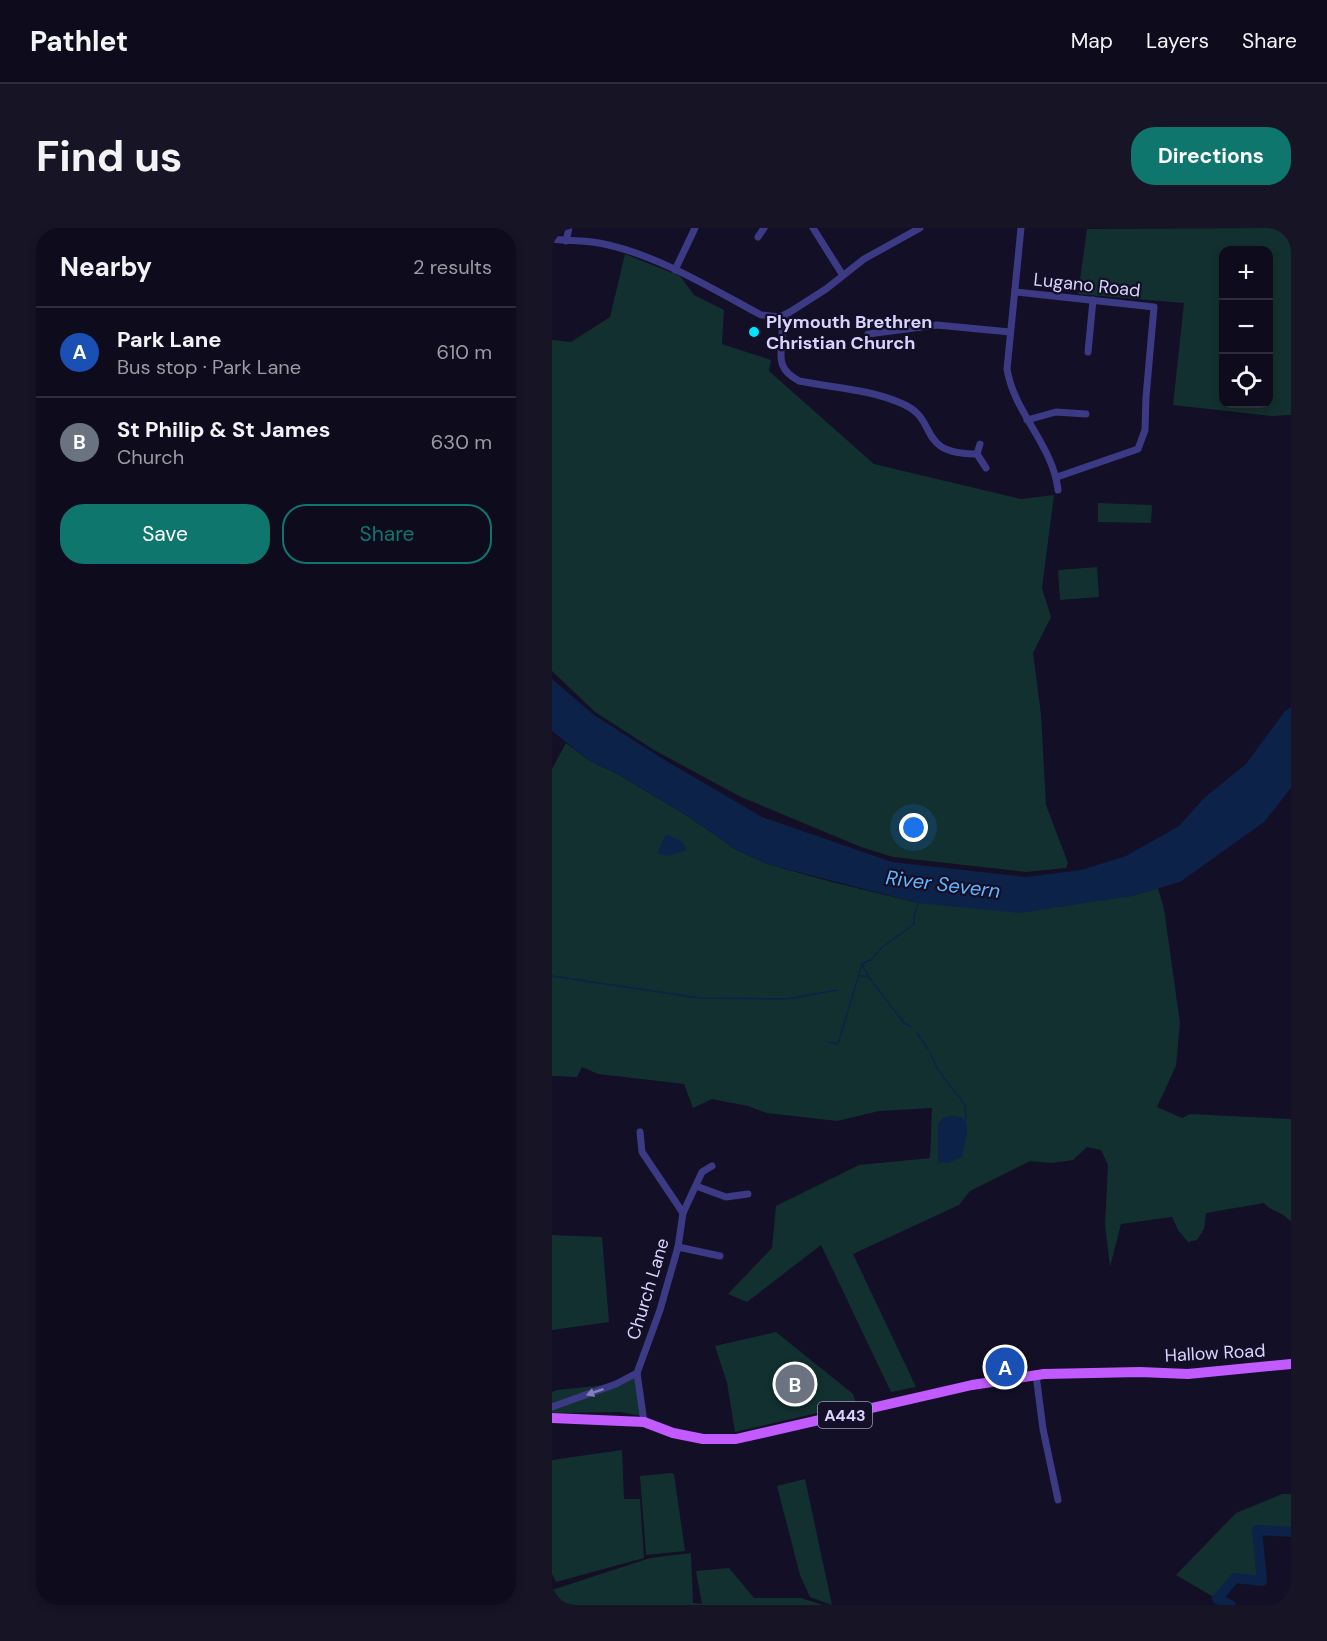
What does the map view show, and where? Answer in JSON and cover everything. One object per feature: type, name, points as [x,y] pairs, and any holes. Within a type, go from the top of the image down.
[{"type":"main road","name":"Hallow Road","points":[[1036,1375],[1140,1372],[1188,1374],[1291,1364]]},
{"type":"main road","name":"A443","points":[[552,1418],[644,1422],[673,1433],[703,1439],[736,1439],[972,1384],[1036,1375]]},
{"type":"street","points":[[566,241],[569,228]]},
{"type":"street","points":[[675,270],[695,228]]},
{"type":"street","points":[[758,237],[764,228]]},
{"type":"street","points":[[813,228],[842,274]]},
{"type":"street","points":[[552,238],[597,242],[626,250],[675,270],[760,315],[780,317],[826,289],[842,274],[864,259],[909,231],[920,228]]},
{"type":"street","points":[[1021,228],[1007,369],[1009,384],[1051,461],[1057,477],[1058,490]]},
{"type":"street","name":"Lugano Road","points":[[1016,292],[1154,307],[1145,430],[1138,449],[1057,477]]},
{"type":"street","points":[[1088,352],[1093,300]]},
{"type":"street","points":[[780,317],[783,333],[780,364],[790,376],[799,381],[876,394],[904,404],[916,412],[939,446],[961,454],[977,454]]},
{"type":"street","points":[[868,334],[937,325],[1010,332]]},
{"type":"street","points":[[1027,420],[1056,412],[1086,414]]},
{"type":"street","points":[[980,444],[977,454],[986,468]]},
{"type":"street","points":[[640,1132],[642,1152],[683,1213]]},
{"type":"street","name":"Church Lane","points":[[644,1422],[637,1373],[660,1310],[678,1247],[683,1213],[702,1172],[712,1166]]},
{"type":"street","points":[[696,1186],[726,1197],[748,1194]]},
{"type":"street","points":[[678,1247],[720,1256]]},
{"type":"street","points":[[552,1407],[616,1384],[637,1373]]},
{"type":"street","points":[[1036,1375],[1043,1429],[1058,1500]]},
{"type":"green space","points":[[1291,228],[1291,415],[1272,416],[1173,405],[1184,303],[1078,294],[1087,229]]},
{"type":"green space","points":[[625,254],[680,276],[694,295],[724,310],[722,344],[771,360],[769,371],[874,464],[1021,499],[1054,495],[1042,588],[1051,617],[1033,653],[1041,714],[1046,805],[1068,863],[1066,868],[1026,872],[893,857],[861,847],[741,797],[654,750],[595,712],[552,671],[552,340],[571,342],[610,317]]},
{"type":"green space","points":[[1098,503],[1152,505],[1151,523],[1098,522]]},
{"type":"green space","points":[[1097,567],[1099,597],[1060,600],[1058,570]]},
{"type":"green space","points":[[566,743],[590,761],[619,775],[686,815],[738,851],[771,865],[828,881],[918,903],[1132,896],[1158,888],[1164,909],[1180,1023],[1176,1066],[1157,1107],[1182,1118],[1190,1114],[1291,1119],[1291,1222],[1264,1203],[1206,1213],[1204,1229],[1197,1240],[1188,1242],[1178,1230],[1172,1217],[1121,1224],[1110,1267],[1105,1225],[1108,1165],[1101,1150],[1087,1147],[1073,1160],[1052,1163],[1030,1161],[970,1191],[959,1205],[853,1254],[916,1387],[891,1392],[821,1245],[747,1302],[728,1294],[772,1248],[776,1206],[859,1165],[930,1158],[932,1108],[879,1111],[837,1121],[767,1113],[748,1106],[712,1099],[693,1108],[684,1084],[598,1074],[582,1067],[577,1077],[552,1076],[552,769]]},
{"type":"green space","points":[[552,1235],[602,1237],[609,1322],[552,1330]]},
{"type":"green space","points":[[776,1332],[853,1394],[856,1404],[735,1432],[727,1383],[715,1346]]},
{"type":"green space","points":[[637,1373],[641,1416],[621,1412],[552,1413],[552,1392],[616,1384]]},
{"type":"green space","points":[[622,1450],[624,1499],[640,1499],[644,1558],[556,1582],[552,1574],[552,1460]]},
{"type":"green space","points":[[674,1474],[685,1551],[646,1555],[640,1476]]},
{"type":"green space","points":[[805,1479],[832,1605],[810,1597],[800,1575],[777,1486]]},
{"type":"green space","points":[[1282,1494],[1291,1494],[1291,1532],[1257,1530],[1265,1583],[1235,1579],[1217,1599],[1176,1575],[1236,1513]]},
{"type":"green space","points":[[691,1553],[693,1603],[702,1604],[696,1571],[729,1568],[754,1598],[801,1598],[823,1605],[557,1605],[560,1601],[552,1594],[552,1590],[650,1558]]},
{"type":"water","name":"River Severn","points":[[552,679],[594,715],[663,759],[762,817],[892,862],[1026,877],[1081,870],[1126,856],[1179,826],[1204,798],[1246,764],[1285,711],[1291,707],[1291,788],[1264,822],[1180,882],[1132,896],[1020,913],[918,903],[771,865],[738,851],[686,815],[619,775],[590,761],[552,731]]},
{"type":"water","points":[[666,834],[683,842],[687,850],[669,856],[657,853]]},
{"type":"water","points":[[950,1116],[964,1119],[966,1124],[967,1135],[962,1157],[948,1163],[938,1162],[938,1124],[943,1118]]},
{"type":"waterway","points":[[828,1042],[838,1044],[862,964],[872,959],[881,948],[914,924],[918,904]]},
{"type":"waterway","points":[[862,964],[868,975]]},
{"type":"waterway","points":[[552,976],[700,998],[787,999],[837,990]]},
{"type":"waterway","points":[[858,976],[868,976],[904,1023],[912,1027]]},
{"type":"waterway","points":[[917,1033],[928,1049]]},
{"type":"waterway","points":[[930,1053],[938,1070],[965,1105],[966,1119]]},
{"type":"waterway","points":[[1231,1605],[1217,1599],[1235,1578],[1262,1581],[1257,1530],[1291,1532]]},
{"type":"place","name":"Plymouth Brethren Christian Church","points":[[754,332]]},
{"type":"place","name":"Park Lane","points":[[1005,1367]]},
{"type":"place","name":"St Philip & St James","points":[[795,1384]]}]
